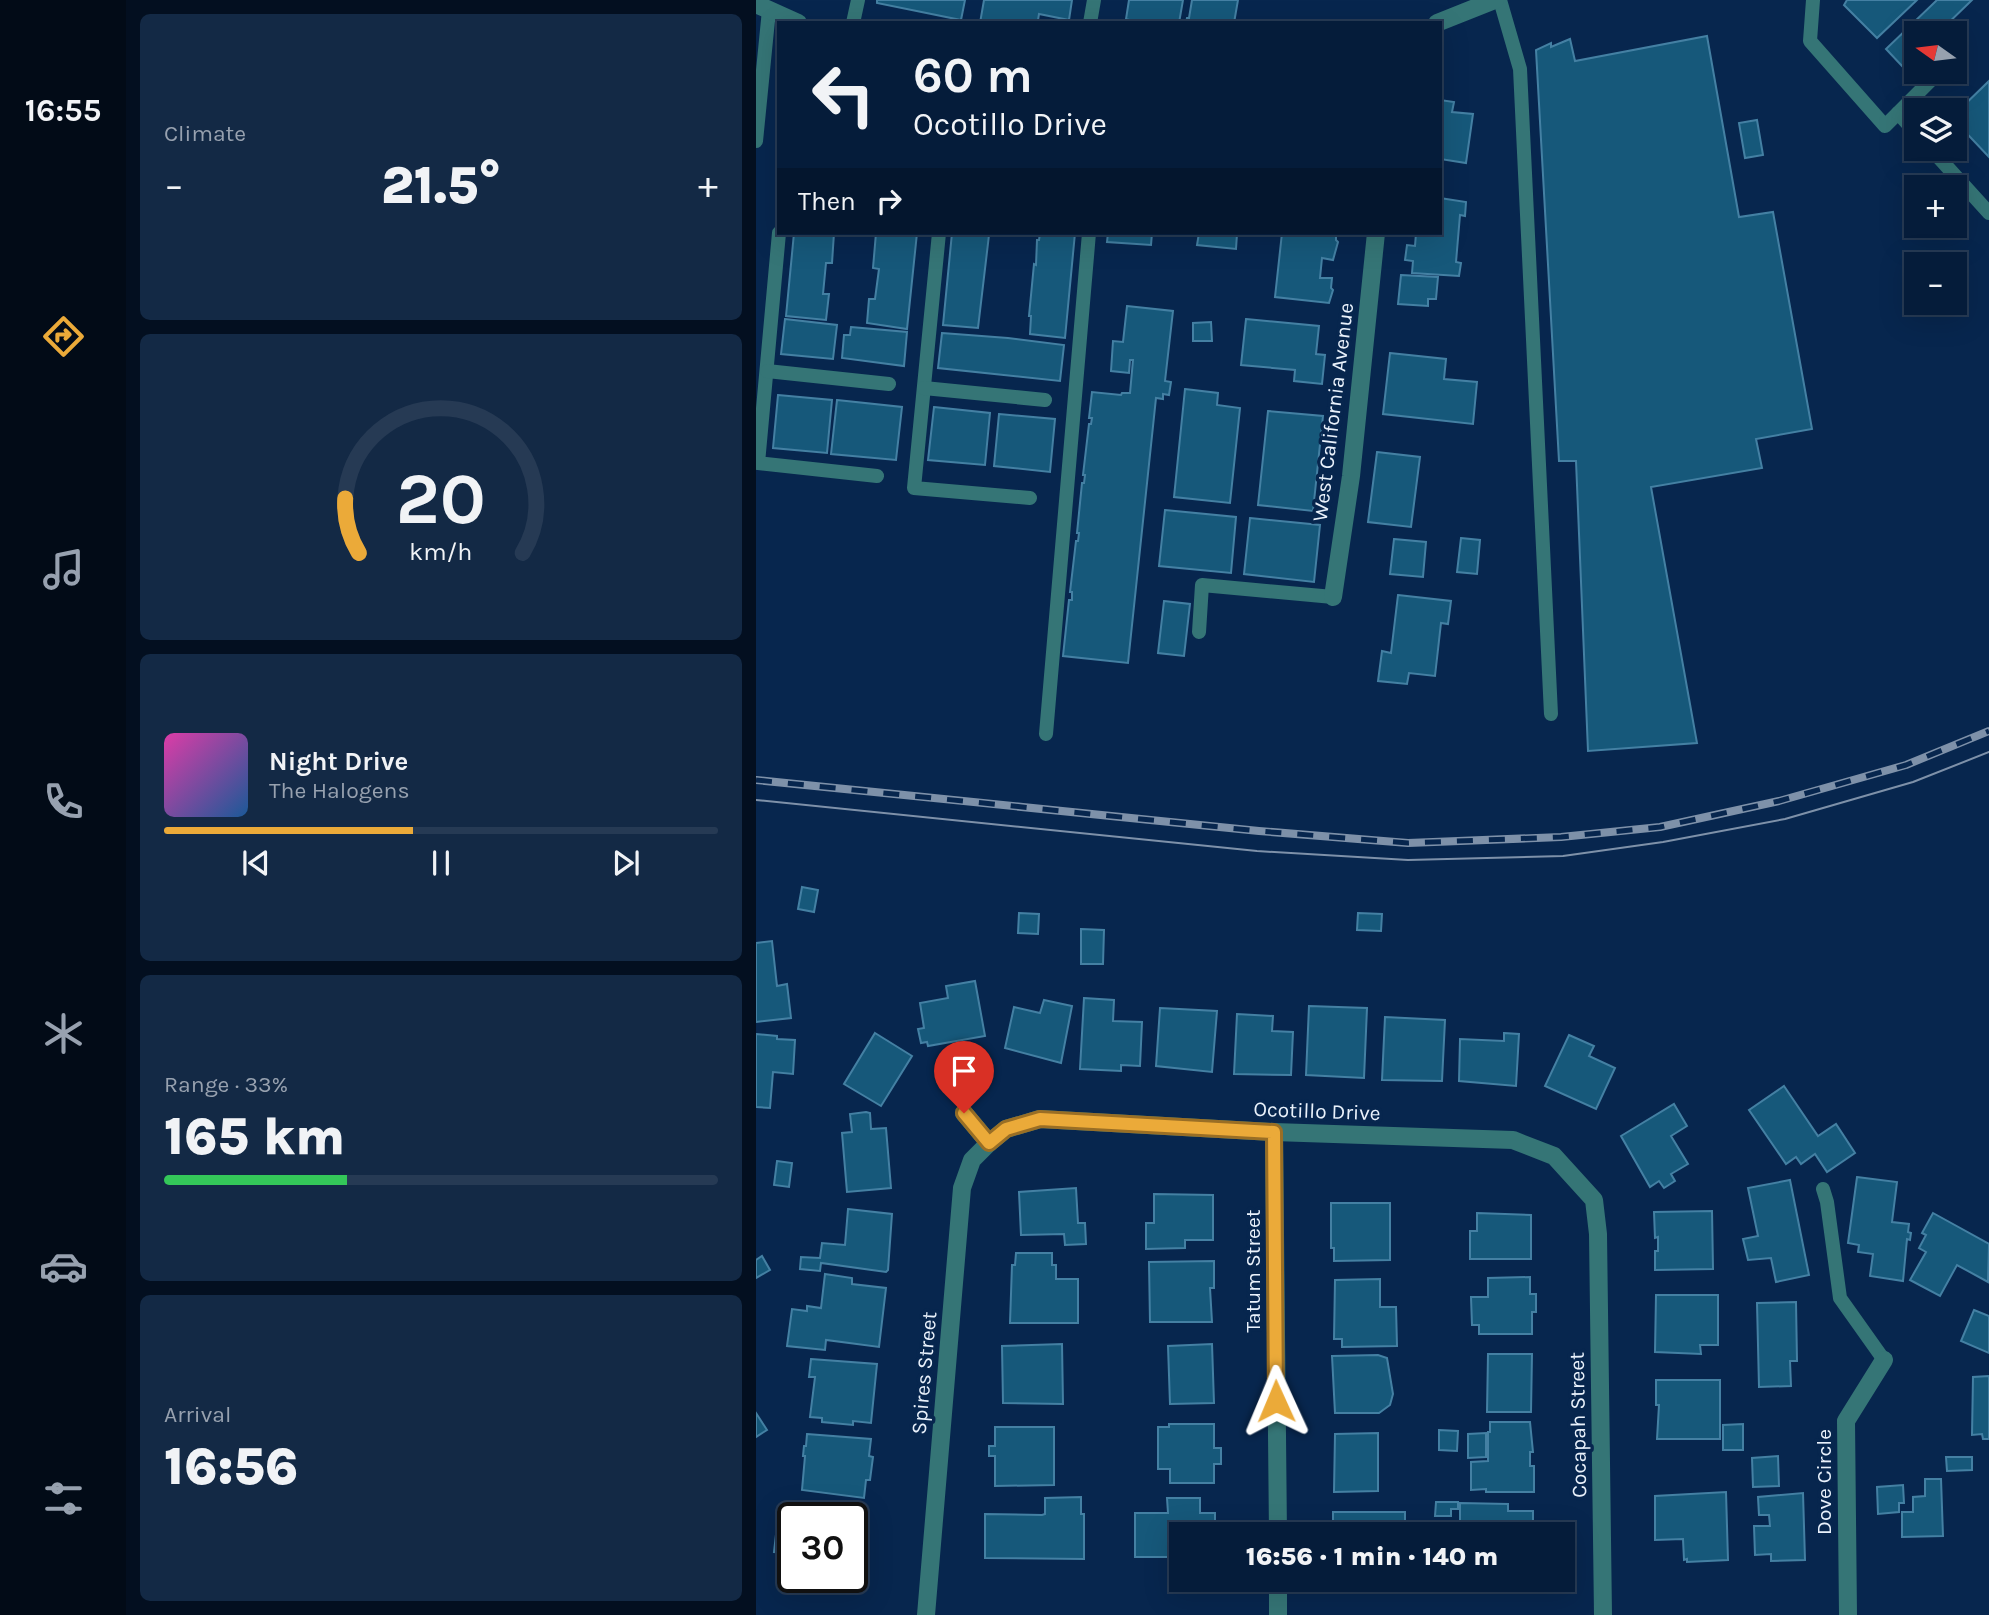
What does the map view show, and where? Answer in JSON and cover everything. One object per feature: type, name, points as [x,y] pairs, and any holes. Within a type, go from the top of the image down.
[{"type":"street","points":[[1442,21],[1498,0]]},
{"type":"street","points":[[762,7],[794,21]]},
{"type":"street","name":"West California Avenue","points":[[1333,597],[1351,477],[1376,235]]},
{"type":"street","points":[[964,1113],[989,1143]]},
{"type":"street","name":"Ocotillo Drive","points":[[989,1143],[1006,1129],[1040,1119],[1274,1132],[1513,1140],[1554,1156],[1594,1200],[1598,1234]]},
{"type":"street","name":"Tatum Street","points":[[1274,1132],[1278,1522]]},
{"type":"street","name":"Spires Street","points":[[926,1615],[962,1188],[972,1160],[989,1143]]},
{"type":"street","name":"Cocapah Street","points":[[1598,1234],[1603,1615]]},
{"type":"street","name":"Dove Circle","points":[[1848,1615],[1846,1421],[1884,1360]]},
{"type":"street","points":[[1278,1592],[1278,1615]]},
{"type":"lane","points":[[853,21],[858,0]]},
{"type":"lane","points":[[1090,21],[1094,0]]},
{"type":"lane","points":[[1498,0],[1520,69],[1551,714]]},
{"type":"lane","points":[[1813,0],[1810,41],[1885,126],[1927,84]]},
{"type":"lane","points":[[756,141],[762,7]]},
{"type":"lane","points":[[1898,113],[1904,120]]},
{"type":"lane","points":[[1942,161],[1989,214]]},
{"type":"lane","points":[[779,235],[758,463],[877,476]]},
{"type":"lane","points":[[939,235],[914,488],[1030,498]]},
{"type":"lane","points":[[1045,734],[1089,235]]},
{"type":"lane","points":[[767,371],[889,384]]},
{"type":"lane","points":[[924,388],[1045,400]]},
{"type":"lane","points":[[1199,632],[1202,585],[1333,597]]},
{"type":"lane","points":[[1823,1189],[1840,1298],[1884,1360]]},
{"type":"building","points":[[877,0],[965,0],[961,20],[877,3]]},
{"type":"building","points":[[984,0],[1072,0],[1069,20],[1039,14],[1038,20],[1042,21],[980,21]]},
{"type":"building","points":[[1129,0],[1183,0],[1179,21],[1126,19]]},
{"type":"building","points":[[1192,0],[1238,0],[1234,21],[1186,21]]},
{"type":"building","points":[[1847,0],[1917,0],[1877,38],[1844,5]]},
{"type":"building","points":[[1937,0],[1972,0],[1950,21],[1915,21]]},
{"type":"building","points":[[1904,32],[1903,67],[1886,49]]},
{"type":"building","points":[[1707,36],[1739,217],[1773,212],[1812,429],[1756,439],[1762,468],[1651,487],[1697,743],[1588,751],[1576,461],[1559,461],[1536,50],[1570,39],[1575,61]]},
{"type":"building","points":[[1989,81],[1989,157],[1967,134],[1967,102]]},
{"type":"building","points":[[1442,100],[1454,102],[1452,112],[1473,114],[1466,163],[1442,159]]},
{"type":"building","points":[[1757,120],[1763,155],[1745,158],[1739,123]]},
{"type":"building","points":[[1442,198],[1466,202],[1465,216],[1460,215],[1456,262],[1461,263],[1459,276],[1412,273],[1413,261],[1405,260],[1407,245],[1415,246],[1416,235],[1442,235]]},
{"type":"building","points":[[794,235],[834,235],[832,263],[826,263],[823,294],[829,294],[826,320],[786,316]]},
{"type":"building","points":[[876,235],[917,235],[907,329],[867,323],[869,299],[875,299],[879,269],[873,268]]},
{"type":"building","points":[[952,235],[989,235],[978,328],[943,325]]},
{"type":"building","points":[[1040,235],[1075,235],[1065,338],[1030,334],[1029,316]]},
{"type":"building","points":[[1108,235],[1152,235],[1151,245],[1107,242]]},
{"type":"building","points":[[1199,235],[1237,235],[1236,249],[1197,245]]},
{"type":"building","points":[[1282,235],[1336,236],[1338,242],[1333,260],[1322,258],[1320,278],[1332,278],[1333,290],[1329,303],[1275,297]]},
{"type":"building","points":[[1401,275],[1438,277],[1436,299],[1428,299],[1428,306],[1398,304]]},
{"type":"building","points":[[1127,306],[1173,311],[1165,381],[1171,382],[1169,395],[1163,394],[1163,399],[1156,398],[1128,663],[1063,656],[1069,600],[1072,600],[1070,592],[1079,533],[1089,424],[1092,418],[1089,418],[1092,392],[1121,395],[1130,393],[1133,360],[1130,360],[1129,373],[1111,371],[1113,341],[1123,342]]},
{"type":"building","points":[[785,319],[837,325],[833,359],[781,354]]},
{"type":"building","points":[[1246,319],[1319,326],[1316,354],[1325,355],[1322,384],[1294,381],[1295,370],[1241,365]]},
{"type":"building","points":[[1211,322],[1212,341],[1193,341],[1193,323]]},
{"type":"building","points":[[851,327],[907,332],[904,366],[842,358],[844,335],[850,335]]},
{"type":"building","points":[[942,333],[1064,345],[1060,381],[938,368]]},
{"type":"building","points":[[1390,353],[1446,359],[1444,379],[1477,382],[1473,424],[1383,414]]},
{"type":"building","points":[[1185,389],[1218,393],[1217,405],[1240,408],[1230,503],[1174,497]]},
{"type":"building","points":[[778,395],[832,400],[827,453],[773,448]]},
{"type":"building","points":[[837,400],[902,407],[896,460],[831,454]]},
{"type":"building","points":[[934,407],[990,413],[985,465],[928,460]]},
{"type":"building","points":[[1268,411],[1323,416],[1313,511],[1258,505]]},
{"type":"building","points":[[999,414],[1055,419],[1050,472],[994,466]]},
{"type":"building","points":[[1377,452],[1420,457],[1411,527],[1368,522]]},
{"type":"building","points":[[1165,510],[1236,517],[1231,573],[1159,566]]},
{"type":"building","points":[[1250,518],[1320,525],[1314,582],[1244,574]]},
{"type":"building","points":[[1461,538],[1480,540],[1477,574],[1457,572]]},
{"type":"building","points":[[1394,539],[1426,542],[1423,577],[1390,574]]},
{"type":"building","points":[[1398,595],[1451,601],[1448,624],[1441,623],[1435,676],[1409,673],[1407,684],[1378,681],[1382,651],[1391,653]]},
{"type":"building","points":[[1164,601],[1190,604],[1184,656],[1158,653]]},
{"type":"building","points":[[802,887],[818,890],[814,912],[798,909]]},
{"type":"building","points":[[1019,913],[1039,914],[1038,934],[1018,933]]},
{"type":"building","points":[[1358,913],[1382,914],[1381,931],[1357,930]]},
{"type":"building","points":[[1081,929],[1104,930],[1103,964],[1081,964]]},
{"type":"building","points":[[772,941],[777,986],[787,984],[791,1018],[756,1022],[756,943]]},
{"type":"building","points":[[975,981],[985,1036],[928,1046],[927,1042],[921,1043],[918,1029],[924,1028],[920,1003],[948,998],[946,986]]},
{"type":"building","points":[[1084,998],[1114,1000],[1113,1021],[1142,1022],[1140,1066],[1121,1065],[1121,1071],[1080,1069]]},
{"type":"building","points":[[1044,1000],[1072,1006],[1061,1063],[1005,1048],[1014,1007],[1040,1013]]},
{"type":"building","points":[[1309,1006],[1367,1008],[1364,1078],[1306,1075]]},
{"type":"building","points":[[1160,1008],[1217,1011],[1212,1072],[1156,1066]]},
{"type":"building","points":[[1237,1014],[1273,1016],[1272,1031],[1293,1032],[1291,1075],[1234,1074]]},
{"type":"building","points":[[1385,1017],[1445,1020],[1442,1081],[1382,1080]]},
{"type":"building","points":[[875,1033],[912,1056],[881,1106],[844,1084]]},
{"type":"building","points":[[1504,1033],[1519,1034],[1516,1086],[1459,1081],[1460,1039],[1504,1041]]},
{"type":"building","points":[[756,1034],[795,1040],[793,1074],[773,1072],[770,1108],[756,1107]]},
{"type":"building","points":[[1569,1035],[1594,1046],[1589,1056],[1615,1068],[1596,1109],[1545,1086]]},
{"type":"building","points":[[1784,1086],[1818,1136],[1836,1124],[1855,1153],[1827,1172],[1815,1154],[1801,1164],[1796,1157],[1786,1164],[1749,1110]]},
{"type":"building","points":[[1674,1104],[1687,1126],[1671,1136],[1688,1164],[1671,1174],[1675,1181],[1664,1188],[1659,1181],[1650,1187],[1621,1136]]},
{"type":"building","points":[[870,1113],[871,1129],[886,1128],[891,1188],[847,1192],[842,1133],[852,1132],[850,1114]]},
{"type":"building","points":[[777,1161],[792,1163],[789,1187],[774,1185]]},
{"type":"building","points":[[1857,1177],[1897,1182],[1892,1222],[1909,1224],[1908,1232],[1911,1233],[1910,1240],[1907,1239],[1903,1281],[1870,1276],[1873,1254],[1858,1252],[1859,1245],[1848,1243]]},
{"type":"building","points":[[1790,1180],[1809,1275],[1776,1282],[1771,1258],[1748,1260],[1743,1239],[1758,1236],[1748,1188]]},
{"type":"building","points":[[1076,1188],[1078,1223],[1085,1223],[1086,1244],[1065,1245],[1064,1234],[1021,1235],[1019,1192]]},
{"type":"building","points":[[1154,1194],[1213,1195],[1213,1240],[1185,1240],[1185,1248],[1146,1249],[1146,1223],[1154,1223]]},
{"type":"building","points":[[1331,1203],[1390,1203],[1390,1260],[1334,1261],[1334,1248],[1331,1248]]},
{"type":"building","points":[[848,1209],[892,1214],[888,1270],[886,1272],[821,1263],[820,1271],[800,1269],[801,1257],[820,1258],[822,1243],[845,1245]]},
{"type":"building","points":[[1712,1211],[1713,1269],[1655,1270],[1658,1237],[1655,1238],[1654,1212]]},
{"type":"building","points":[[1477,1213],[1531,1215],[1531,1259],[1470,1259],[1470,1231],[1477,1231]]},
{"type":"building","points":[[1933,1213],[1989,1244],[1988,1282],[1957,1265],[1940,1296],[1910,1280],[1926,1252],[1919,1248],[1926,1235],[1922,1233]]},
{"type":"building","points":[[1016,1253],[1052,1253],[1052,1265],[1056,1265],[1056,1279],[1078,1279],[1078,1323],[1010,1323],[1012,1265],[1015,1265]]},
{"type":"building","points":[[762,1256],[770,1270],[756,1278],[756,1260]]},
{"type":"building","points":[[1214,1261],[1214,1288],[1210,1288],[1212,1322],[1150,1322],[1149,1262]]},
{"type":"building","points":[[825,1274],[852,1278],[852,1284],[886,1288],[879,1347],[826,1340],[825,1350],[787,1346],[792,1309],[807,1311],[807,1306],[821,1308]]},
{"type":"building","points":[[1530,1277],[1530,1294],[1536,1294],[1536,1312],[1532,1312],[1532,1334],[1479,1334],[1479,1325],[1472,1325],[1471,1297],[1488,1297],[1488,1278]]},
{"type":"building","points":[[1380,1279],[1380,1307],[1396,1307],[1397,1346],[1342,1347],[1342,1339],[1334,1339],[1335,1280]]},
{"type":"building","points":[[1656,1295],[1718,1295],[1718,1345],[1700,1345],[1701,1354],[1655,1352]]},
{"type":"building","points":[[1796,1302],[1797,1361],[1790,1361],[1791,1386],[1759,1387],[1757,1303]]},
{"type":"building","points":[[1974,1310],[1989,1316],[1989,1353],[1961,1341]]},
{"type":"building","points":[[1062,1344],[1063,1404],[1003,1403],[1002,1346]]},
{"type":"building","points":[[1212,1344],[1214,1403],[1170,1404],[1168,1346]]},
{"type":"building","points":[[1488,1354],[1532,1354],[1531,1412],[1487,1412]]},
{"type":"building","points":[[1378,1355],[1387,1358],[1393,1394],[1390,1405],[1379,1413],[1335,1413],[1332,1356]]},
{"type":"building","points":[[811,1359],[877,1364],[871,1423],[853,1421],[853,1425],[822,1422],[822,1418],[810,1417],[815,1377],[809,1377]]},
{"type":"building","points":[[1989,1376],[1989,1439],[1983,1439],[1982,1434],[1972,1435],[1973,1377]]},
{"type":"building","points":[[1656,1380],[1720,1380],[1720,1439],[1657,1439],[1659,1405],[1656,1405]]},
{"type":"building","points":[[756,1413],[767,1430],[756,1437]]},
{"type":"building","points":[[1490,1422],[1530,1422],[1533,1452],[1530,1452],[1530,1466],[1534,1466],[1534,1492],[1471,1490],[1471,1462],[1488,1461]]},
{"type":"building","points":[[1169,1424],[1214,1424],[1214,1448],[1221,1448],[1221,1464],[1214,1464],[1214,1483],[1170,1483],[1170,1469],[1158,1469],[1158,1427],[1169,1427]]},
{"type":"building","points":[[1743,1424],[1743,1450],[1723,1450],[1723,1425]]},
{"type":"building","points":[[995,1427],[1054,1427],[1054,1485],[995,1486],[995,1456],[989,1456],[989,1446],[995,1446]]},
{"type":"building","points":[[1439,1430],[1458,1431],[1457,1451],[1439,1450]]},
{"type":"building","points":[[1378,1433],[1378,1491],[1334,1492],[1335,1434]]},
{"type":"building","points":[[1486,1433],[1486,1457],[1468,1458],[1468,1434]]},
{"type":"building","points":[[807,1434],[871,1439],[869,1456],[873,1457],[864,1498],[802,1490]]},
{"type":"building","points":[[1778,1456],[1779,1486],[1753,1487],[1752,1458]]},
{"type":"building","points":[[1946,1457],[1972,1457],[1972,1470],[1947,1471]]},
{"type":"building","points":[[1925,1479],[1941,1479],[1943,1536],[1902,1537],[1902,1512],[1913,1512],[1913,1497],[1925,1496]]},
{"type":"building","points":[[1903,1485],[1904,1503],[1899,1503],[1899,1512],[1878,1514],[1877,1487]]},
{"type":"building","points":[[1726,1492],[1728,1560],[1687,1562],[1687,1559],[1684,1560],[1683,1539],[1655,1540],[1655,1496]]},
{"type":"building","points":[[1803,1493],[1805,1560],[1771,1561],[1771,1554],[1755,1555],[1754,1526],[1770,1526],[1769,1515],[1759,1515],[1758,1497]]},
{"type":"building","points":[[1081,1497],[1081,1514],[1084,1514],[1084,1559],[985,1558],[985,1514],[1042,1515],[1045,1514],[1045,1498]]},
{"type":"building","points":[[1167,1498],[1200,1498],[1200,1513],[1215,1513],[1215,1522],[1169,1522],[1169,1557],[1135,1557],[1135,1513],[1168,1513]]},
{"type":"building","points":[[1436,1502],[1458,1502],[1458,1509],[1451,1509],[1451,1516],[1435,1516]]},
{"type":"building","points":[[1460,1503],[1508,1504],[1508,1511],[1533,1511],[1533,1522],[1460,1522]]},
{"type":"building","points":[[1333,1512],[1405,1512],[1405,1522],[1333,1522]]},
{"type":"building","points":[[777,1526],[777,1552],[774,1552]]},
{"type":"tram line","points":[[756,800],[1257,851],[1408,860],[1563,856],[1663,842],[1785,819],[1913,782],[1989,752]]},
{"type":"railway","points":[[756,780],[1259,831],[1408,843],[1561,837],[1660,827],[1779,801],[1906,765],[1989,731]]},
{"type":"route","points":[[964,1113],[989,1143],[1006,1129],[1040,1119],[1274,1132],[1276,1401]]}]
